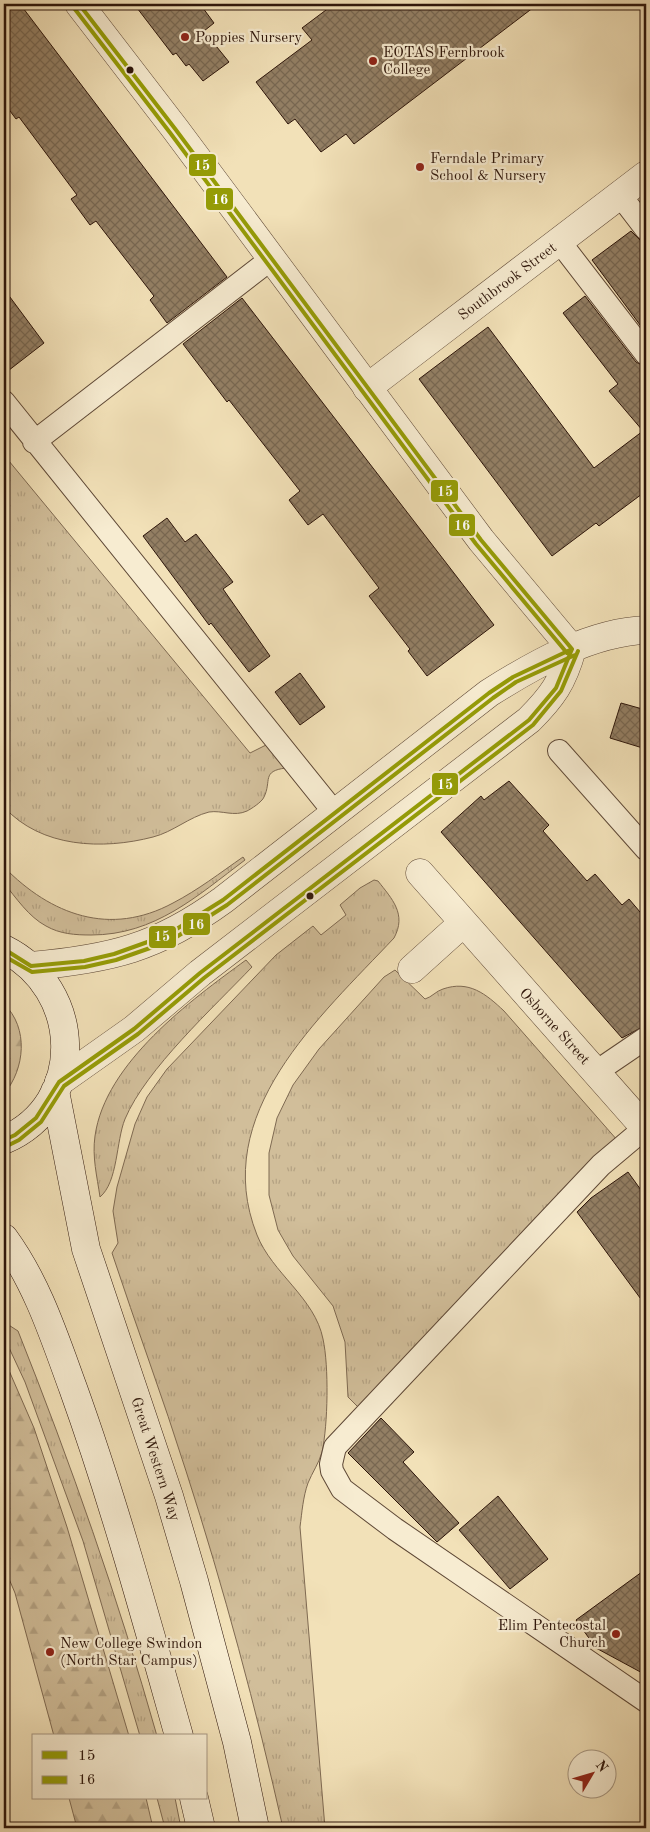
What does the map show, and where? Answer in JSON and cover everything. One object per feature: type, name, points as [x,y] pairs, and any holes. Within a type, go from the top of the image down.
[{"type":"street","points":[[79,4],[481,540],[572,649]]},
{"type":"street","name":"Southbrook Street","points":[[368,388],[646,174]]},
{"type":"street","points":[[30,966],[84,961],[147,944],[167,935],[223,900],[489,693],[513,678],[572,649],[618,634],[646,630]]},
{"type":"street","points":[[4,1140],[31,1123],[57,1086],[134,1029],[200,973],[529,720],[555,692],[563,680],[572,649]]},
{"type":"street","name":"Osborne Street","points":[[420,874],[646,1128]]},
{"type":"street","points":[[412,970],[463,924]]},
{"type":"street","points":[[4,949],[30,966],[50,990],[63,1021],[65,1048],[57,1086]]},
{"type":"street","name":"Great Western Way","points":[[57,1086],[86,1249],[164,1479],[194,1581],[236,1742],[255,1828]]},
{"type":"street","points":[[4,1238],[32,1283],[81,1412],[140,1594],[178,1734]]},
{"type":"street","points":[[194,1800],[201,1828]]},
{"type":"lane","points":[[620,195],[646,229]]},
{"type":"lane","points":[[559,241],[646,354]]},
{"type":"lane","points":[[34,442],[271,259]]},
{"type":"lane","points":[[4,402],[34,442],[334,812]]},
{"type":"lane","points":[[559,751],[646,849]]},
{"type":"lane","points":[[596,1072],[646,1038]]},
{"type":"lane","points":[[646,1128],[601,1165],[335,1447],[331,1464],[342,1489],[395,1529],[646,1701]]},
{"type":"green space","points":[[4,455],[250,753],[266,745],[286,768],[278,769],[270,774],[264,797],[256,805],[242,813],[209,812],[160,835],[114,844],[74,842],[54,838],[36,831],[19,821],[4,807]]},
{"type":"green space","points":[[243,857],[245,860],[192,900],[174,911],[155,921],[114,933],[79,935],[51,929],[28,912],[4,883],[4,867],[41,898],[62,908],[82,916],[104,919],[127,918],[150,913],[173,903]]},
{"type":"green space","points":[[374,880],[378,881],[396,907],[399,922],[394,938],[305,1035],[280,1071],[260,1109],[248,1149],[246,1191],[257,1235],[273,1262],[303,1298],[318,1324],[323,1339],[326,1364],[327,1395],[324,1440],[321,1456],[306,1488],[300,1527],[325,1828],[283,1828],[262,1738],[200,1515],[112,1253],[118,1243],[113,1211],[117,1187],[135,1124],[147,1097],[167,1069],[276,955],[313,926],[321,935],[346,915],[340,905],[360,888]]},
{"type":"green space","points":[[246,960],[252,967],[164,1059],[135,1100],[122,1128],[110,1182],[100,1197],[94,1159],[95,1136],[102,1109],[115,1083],[133,1059],[177,1014]]},
{"type":"green space","points":[[395,970],[425,999],[443,989],[461,986],[476,990],[491,999],[504,1011],[618,1141],[361,1410],[348,1397],[345,1342],[333,1306],[293,1256],[278,1230],[269,1195],[269,1153],[277,1118],[293,1085],[319,1049],[384,977]]},
{"type":"green space","points":[[4,1004],[18,1025],[21,1036],[21,1049],[16,1073],[4,1094]]},
{"type":"green space","points":[[4,1322],[18,1331],[57,1431],[110,1582],[156,1734],[139,1734],[83,1541],[25,1382],[4,1337]]},
{"type":"green space","name":"New College Swindon (North Star Campus)","points":[[4,1359],[34,1428],[67,1527],[128,1734],[53,1734],[15,1593],[4,1567]]},
{"type":"green space","points":[[70,1800],[146,1800],[153,1828],[77,1828]]},
{"type":"green space","points":[[158,1800],[175,1800],[181,1828],[165,1828]]},
{"type":"building","points":[[4,4],[20,4],[227,277],[167,323],[150,300],[154,296],[96,221],[90,225],[71,199],[77,195],[19,117],[16,119],[4,103]]},
{"type":"building","name":"Poppies Nursery","points":[[134,4],[200,4],[214,23],[204,31],[229,62],[203,81],[189,64],[186,66],[176,53],[173,55]]},
{"type":"building","name":"EOTAS Fernbrook College","points":[[334,4],[538,4],[354,144],[346,134],[321,152],[295,119],[288,124],[256,82],[312,40],[302,28]]},
{"type":"building","points":[[631,231],[641,241],[646,242],[646,333],[592,260]]},
{"type":"building","points":[[4,289],[44,343],[4,374]]},
{"type":"building","points":[[585,296],[636,362],[646,367],[646,491],[599,526],[596,523],[552,556],[419,379],[488,327],[594,468],[643,431],[609,391],[618,384],[563,313]]},
{"type":"building","points":[[242,298],[494,625],[427,676],[408,651],[410,649],[369,596],[379,588],[323,514],[308,525],[289,500],[300,491],[229,400],[227,402],[183,344]]},
{"type":"building","points":[[167,518],[185,542],[196,534],[233,582],[223,589],[270,656],[249,672],[211,623],[209,625],[143,536]]},
{"type":"building","points":[[300,673],[325,707],[300,725],[275,692]]},
{"type":"building","points":[[621,703],[646,710],[646,749],[610,738]]},
{"type":"building","points":[[509,781],[549,825],[543,831],[587,881],[595,874],[622,905],[629,899],[646,919],[646,1025],[622,1038],[441,832],[481,796],[484,800]]},
{"type":"building","points":[[628,1172],[646,1197],[646,1306],[577,1212],[591,1198]]},
{"type":"building","points":[[381,1418],[414,1452],[403,1462],[459,1523],[437,1542],[348,1453]]},
{"type":"building","points":[[498,1496],[548,1559],[510,1589],[459,1530]]},
{"type":"building","name":"Elim Pentecostal Church","points":[[646,1569],[646,1675],[596,1648],[576,1620]]},
{"type":"transit line","name":"15","points":[[79,4],[176,130],[481,540],[572,649]]},
{"type":"transit line","name":"16","points":[[74,8],[171,134],[476,544],[567,653]]},
{"type":"transit line","name":"15","points":[[4,949],[31,966],[84,961],[114,954],[167,935],[223,900],[489,693],[513,677],[572,649]]},
{"type":"transit line","name":"15","points":[[4,1140],[15,1135],[36,1118],[59,1082],[134,1029],[200,973],[529,720],[556,688],[572,649]]},
{"type":"transit line","name":"16","points":[[7,1146],[19,1140],[41,1122],[64,1086],[138,1034],[204,978],[533,725],[561,691],[578,651]]},
{"type":"transit line","name":"16","points":[[4,956],[32,972],[85,967],[116,960],[170,941],[227,905],[493,698],[516,682],[575,655]]},
{"type":"place","name":"Poppies Nursery","points":[[185,37]]},
{"type":"place","name":"EOTAS Fernbrook College","points":[[373,61]]},
{"type":"place","name":"Ferndale Primary School & Nursery","points":[[420,167]]},
{"type":"place","name":"Elim Pentecostal Church","points":[[616,1634]]},
{"type":"place","name":"New College Swindon (North Star Campus)","points":[[50,1652]]}]
